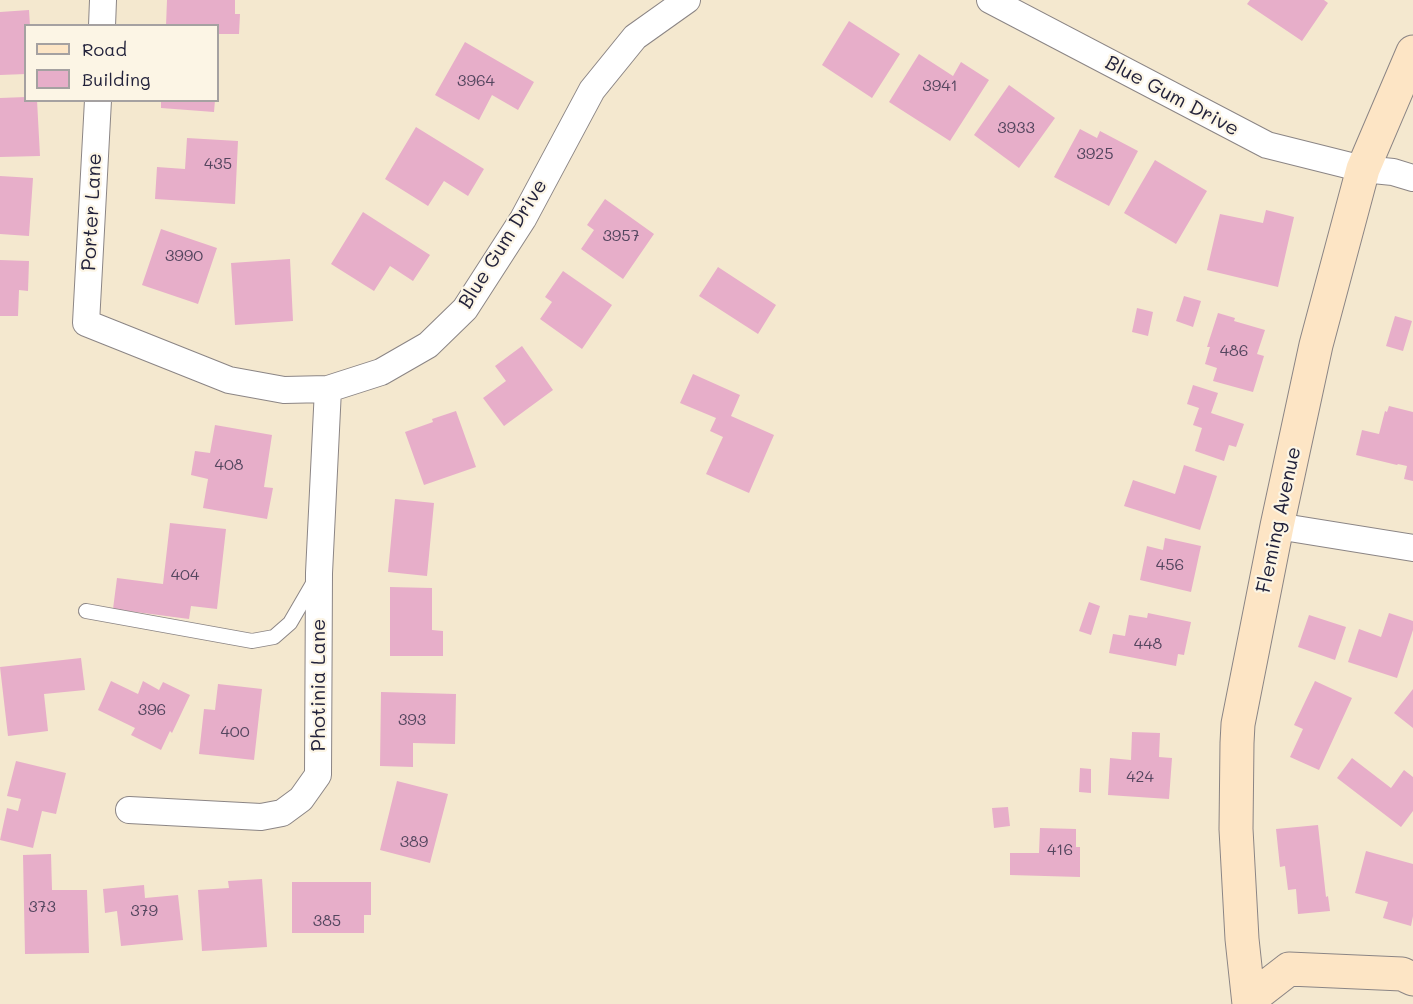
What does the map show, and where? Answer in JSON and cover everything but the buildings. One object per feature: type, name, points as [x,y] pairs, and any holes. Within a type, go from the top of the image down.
[{"type":"street","points":[[102,24],[103,0]]},
{"type":"street","name":"Blue Gum Drive","points":[[86,322],[229,380],[284,390],[328,389],[381,372],[428,345],[465,309],[523,219],[591,90],[635,37],[687,0]]},
{"type":"street","name":"Blue Gum Drive","points":[[990,0],[1267,145],[1363,169],[1392,172],[1413,178]]},
{"type":"street","name":"Fleming Avenue","points":[[1248,1003],[1236,829],[1238,724],[1316,345],[1363,169],[1413,52]]},
{"type":"street","name":"Porter Lane","points":[[86,322],[98,102]]},
{"type":"street","name":"Photinia Lane","points":[[129,810],[261,817],[282,813],[301,799],[318,775],[319,573],[328,389]]},
{"type":"street","points":[[1277,526],[1413,548]]},
{"type":"street","points":[[1248,1003],[1289,969],[1402,974],[1413,979]]},
{"type":"lane","points":[[86,611],[252,641],[274,637],[290,623],[319,573]]}]
